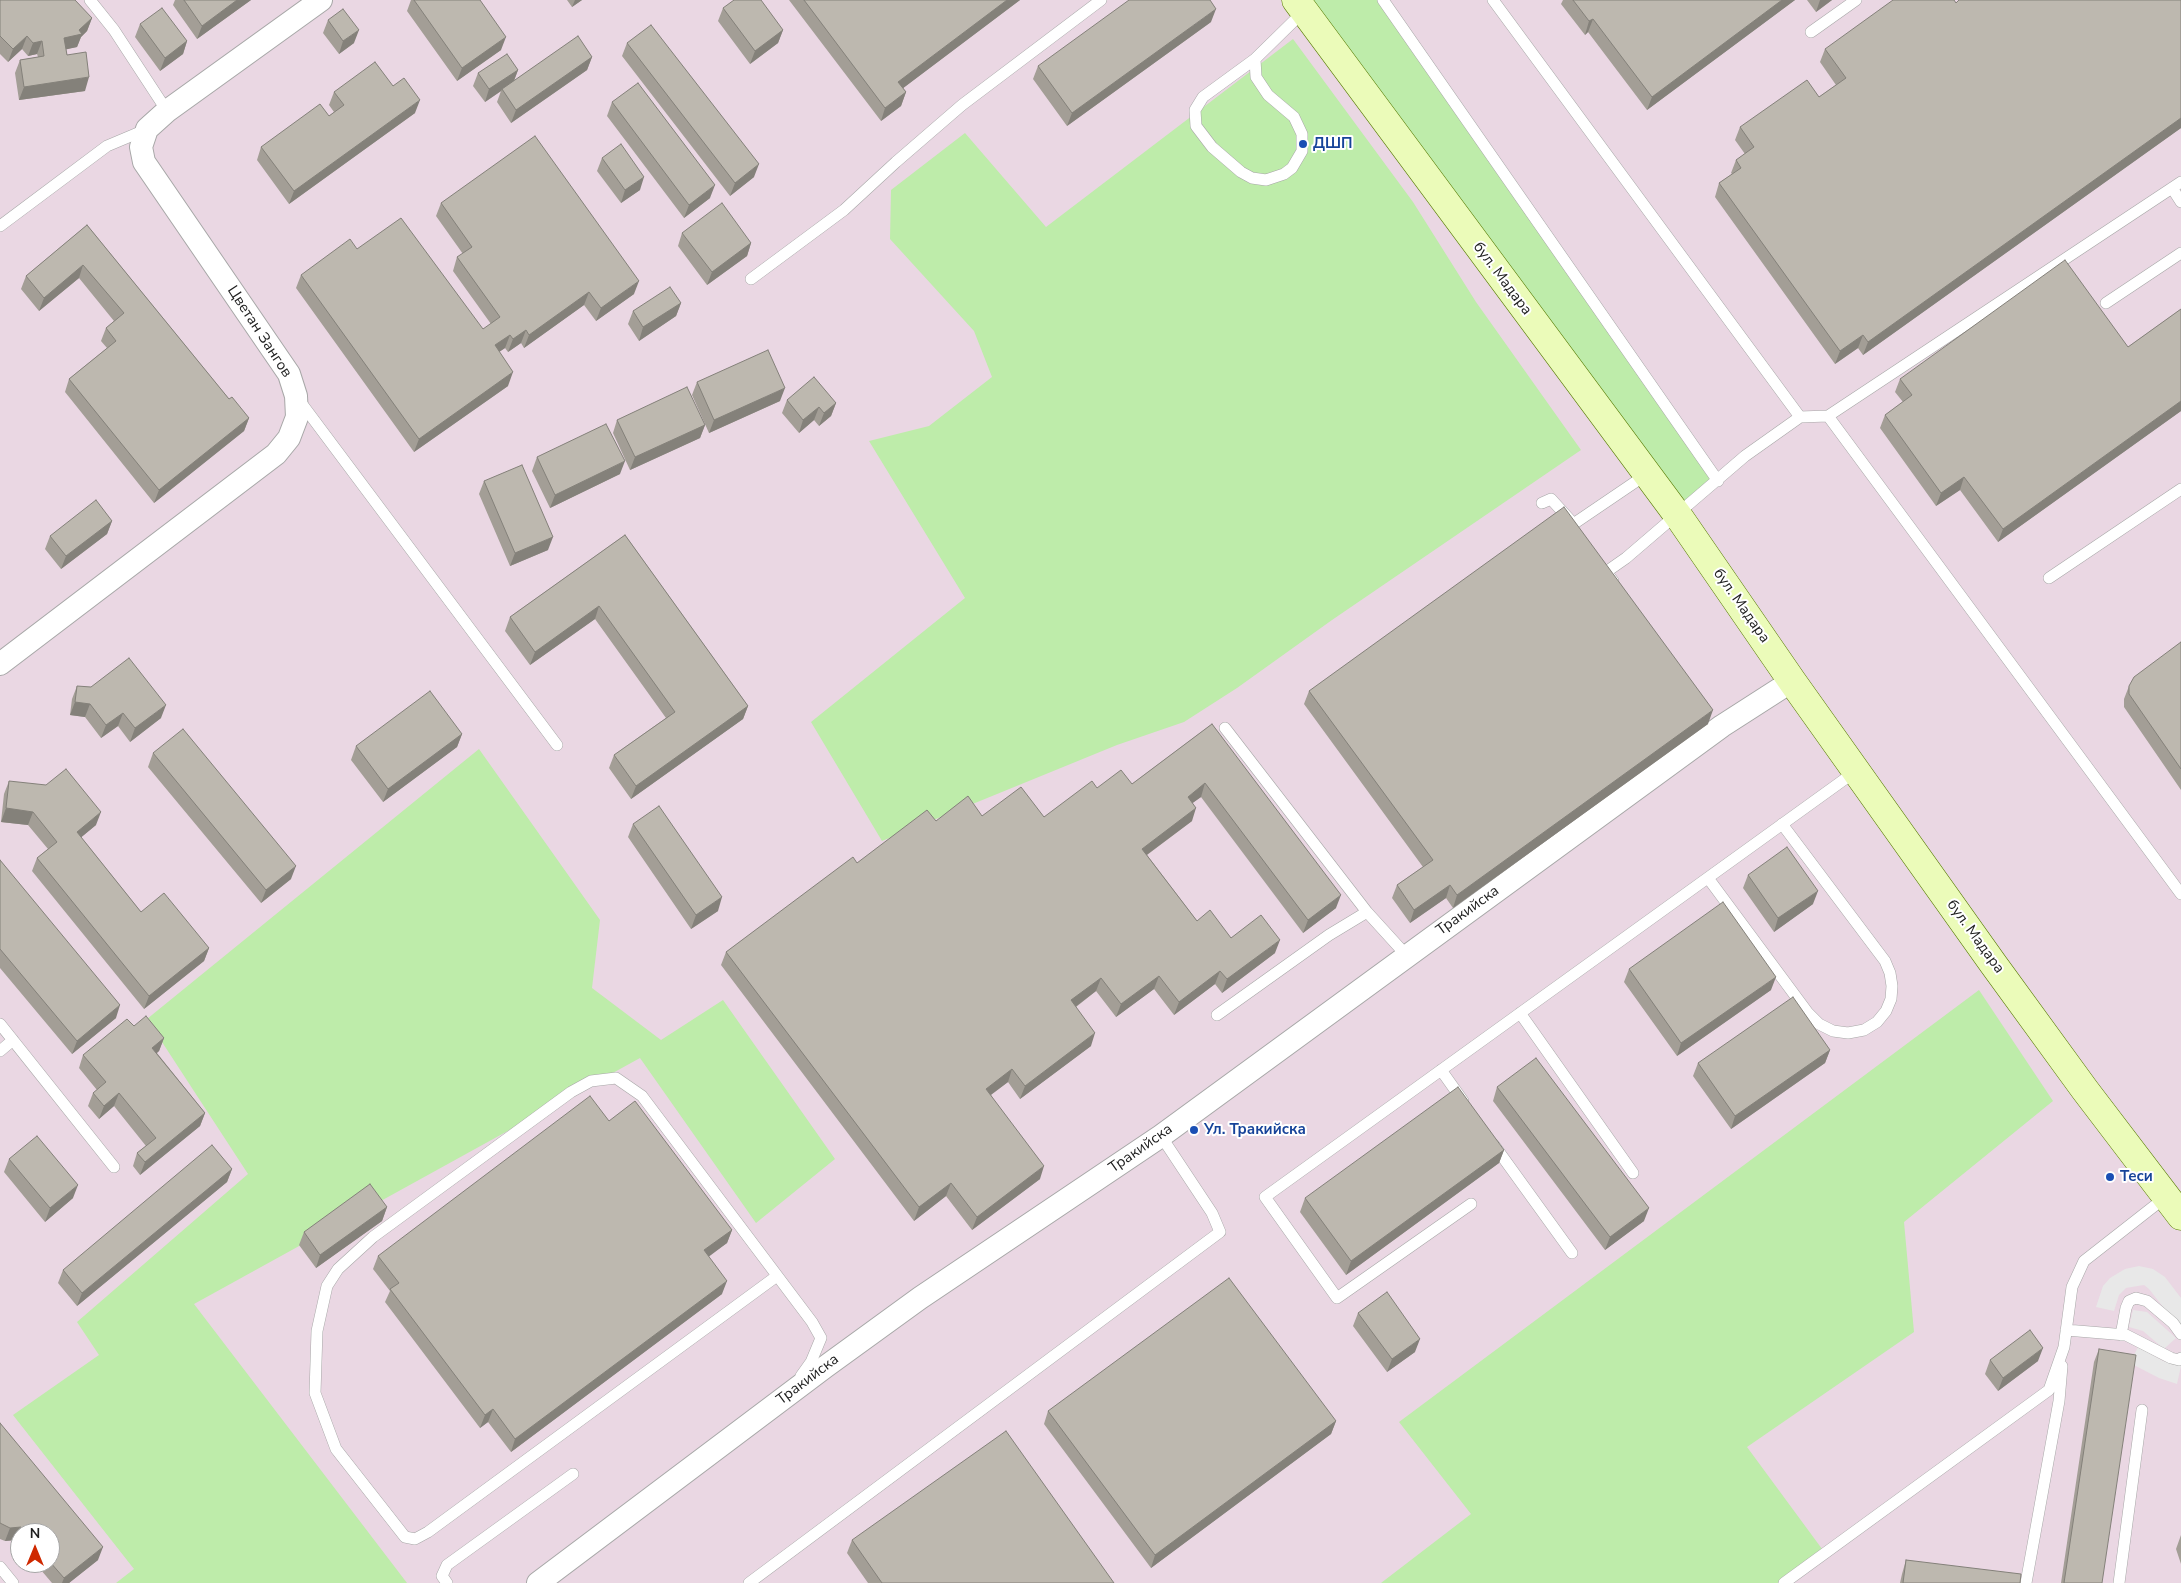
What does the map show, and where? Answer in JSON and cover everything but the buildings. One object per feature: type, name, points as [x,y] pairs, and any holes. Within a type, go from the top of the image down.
[{"type":"main road","name":"бул. Мадара","points":[[1300,5],[1677,514],[1792,681],[2085,1090],[2174,1206]]},
{"type":"street","points":[[147,129],[167,111],[321,0]]},
{"type":"street","name":"Цветан Зангов","points":[[0,664],[276,454],[289,438],[297,417],[296,396],[289,374],[144,162],[141,155],[141,147],[147,129]]},
{"type":"street","name":"Тракийска","points":[[538,1583],[786,1396],[920,1298],[1161,1136],[1407,956],[1719,722],[1792,681]]},
{"type":"lane","points":[[90,0],[114,30],[167,111]]},
{"type":"lane","points":[[751,279],[844,210],[962,105],[1101,0]]},
{"type":"lane","points":[[1383,0],[1718,481]]},
{"type":"lane","points":[[1493,0],[1800,417]]},
{"type":"lane","points":[[1811,32],[1856,0]]},
{"type":"lane","points":[[1255,59],[1256,77],[1268,95],[1294,117],[1302,134],[1302,150],[1292,168],[1284,174],[1266,180],[1252,178],[1241,172],[1219,153],[1199,133],[1194,118],[1195,110],[1203,97],[1255,59],[1300,5]]},
{"type":"lane","points":[[0,226],[107,146],[147,129]]},
{"type":"lane","points":[[1618,588],[1606,572],[1626,558],[1745,456],[1800,417],[1828,416],[2176,185],[2181,202]]},
{"type":"lane","points":[[2106,303],[2181,253]]},
{"type":"lane","points":[[296,396],[557,745]]},
{"type":"lane","points":[[1828,416],[2181,894]]},
{"type":"lane","points":[[1542,503],[1551,499],[1570,527],[1647,474]]},
{"type":"lane","points":[[2050,578],[2181,489]]},
{"type":"lane","points":[[1225,728],[1366,912],[1407,956]]},
{"type":"lane","points":[[1471,1204],[1337,1298],[1265,1197],[1856,771]]},
{"type":"lane","points":[[1708,878],[1818,1024],[1833,1031],[1848,1033],[1864,1030],[1877,1022],[1886,1011],[1891,999],[1890,973],[1885,961],[1782,824]]},
{"type":"lane","points":[[1217,1015],[1329,935],[1366,912]]},
{"type":"lane","points":[[1520,1013],[1633,1173]]},
{"type":"lane","points":[[0,1024],[114,1167]]},
{"type":"lane","points":[[0,1051],[13,1040]]},
{"type":"lane","points":[[1441,1070],[1469,1110]]},
{"type":"lane","points":[[777,1276],[436,1527],[415,1539],[405,1537],[336,1449],[314,1393],[317,1331],[327,1286],[338,1269],[381,1231],[571,1092],[591,1081],[616,1078],[642,1096],[812,1322],[821,1338],[811,1362],[786,1396]]},
{"type":"lane","points":[[1486,1134],[1572,1253]]},
{"type":"lane","points":[[748,1583],[1220,1232],[1212,1213],[1161,1136]]},
{"type":"lane","points":[[2026,1583],[2059,1401],[2072,1287],[2084,1262],[2174,1206]]},
{"type":"lane","points":[[2121,1335],[2129,1300],[2136,1298],[2147,1300],[2173,1323],[2181,1334]]},
{"type":"lane","points":[[2066,1330],[2126,1335],[2143,1342],[2156,1352],[2179,1360],[2181,1358]]},
{"type":"lane","points":[[1784,1583],[2049,1390],[2064,1347]]},
{"type":"lane","points":[[2119,1583],[2142,1410]]},
{"type":"lane","points":[[447,1583],[442,1576],[447,1565],[573,1474]]},
{"type":"lane","points":[[0,1566],[14,1583]]},
{"type":"shaded area","points":[[0,0],[2181,0],[2181,1583],[0,1583]]},
{"type":"shaded area","points":[[2139,1266],[2153,1269],[2165,1277],[2181,1298],[2181,1330],[2144,1285],[2126,1288],[2119,1295],[2114,1311],[2096,1307],[2103,1286],[2110,1278],[2125,1269]]},
{"type":"shaded area","points":[[2133,1310],[2147,1312],[2176,1338],[2164,1349],[2143,1331],[2129,1327]]},
{"type":"shaded area","points":[[2138,1347],[2163,1361],[2181,1366],[2177,1384],[2159,1378],[2130,1363]]},
{"type":"green space","points":[[1296,0],[1383,0],[1718,481],[1677,514]]},
{"type":"green space","points":[[1293,39],[1413,202],[1476,302],[1581,450],[1332,620],[1237,688],[1184,722],[1117,745],[882,841],[811,722],[965,598],[869,441],[929,426],[992,377],[974,331],[890,239],[891,190],[965,133],[1046,227]]},
{"type":"green space","points":[[479,749],[600,920],[592,988],[661,1040],[723,1000],[835,1159],[756,1223],[640,1058],[194,1304],[407,1583],[116,1583],[134,1569],[13,1415],[99,1355],[77,1322],[248,1174],[147,1019]]},
{"type":"green space","points":[[1979,990],[2053,1101],[1904,1222],[1914,1332],[1747,1447],[1825,1553],[1784,1583],[1381,1583],[1471,1514],[1399,1422]]},
{"type":"place","name":"ДШП","points":[[1303,144]]},
{"type":"place","name":"Ул. Тракийска","points":[[1194,1130]]},
{"type":"place","name":"Теси","points":[[2110,1177]]}]
